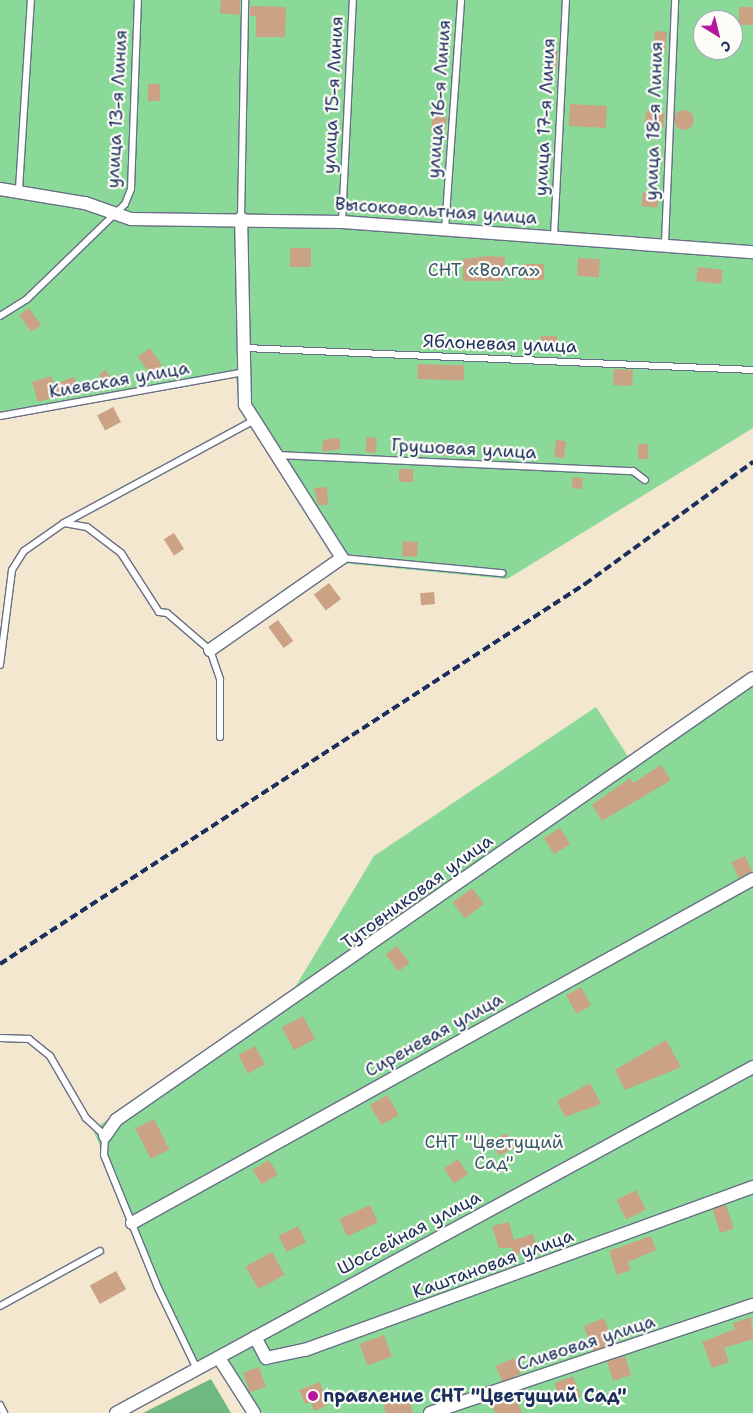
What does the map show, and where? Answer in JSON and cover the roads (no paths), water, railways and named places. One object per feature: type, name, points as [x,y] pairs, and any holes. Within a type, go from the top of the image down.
[{"type":"street","points":[[0,189],[19,189],[85,203],[116,216]]},
{"type":"street","name":"Высоковольтная улица","points":[[116,216],[342,222],[665,243],[753,252]]},
{"type":"street","points":[[210,650],[342,558],[277,455],[253,421],[245,405],[241,218]]},
{"type":"street","name":"Тутовниковая улица","points":[[105,1136],[123,1115],[753,678]]},
{"type":"street","name":"Сиреневая улица","points":[[132,1223],[753,879]]},
{"type":"street","name":"Шоссейная улица","points":[[116,1413],[753,1066]]},
{"type":"street","name":"Каштановая улица","points":[[255,1337],[266,1358],[305,1350],[753,1187]]},
{"type":"street","name":"Сливовая улица","points":[[430,1413],[753,1306]]},
{"type":"street","points":[[218,1358],[254,1413]]},
{"type":"lane","points":[[19,189],[31,0]]},
{"type":"lane","name":"улица 13-я Линия","points":[[0,316],[27,299],[116,216],[131,189],[138,0]]},
{"type":"lane","points":[[241,218],[245,0]]},
{"type":"lane","name":"улица 15-я Линия","points":[[342,222],[353,0]]},
{"type":"lane","name":"улица 16-я Линия","points":[[446,230],[461,0]]},
{"type":"lane","name":"улица 17-я Линия","points":[[554,236],[566,0]]},
{"type":"lane","name":"улица 18-я Линия","points":[[665,243],[675,0]]},
{"type":"lane","name":"Яблоневая улица","points":[[245,348],[753,370]]},
{"type":"lane","name":"Киевская улица","points":[[0,416],[244,372]]},
{"type":"lane","points":[[0,665],[12,570],[24,551],[64,523],[253,421]]},
{"type":"lane","name":"Грушовая улица","points":[[277,455],[633,471],[645,480]]},
{"type":"lane","points":[[64,523],[88,527],[121,553],[159,612],[166,613],[210,650],[220,679],[220,737]]},
{"type":"lane","points":[[342,558],[502,573]]},
{"type":"lane","points":[[0,1038],[29,1039],[50,1056],[86,1118],[105,1136],[104,1155],[193,1372]]},
{"type":"lane","points":[[0,1306],[100,1251]]},
{"type":"lane","points":[[0,1405],[4,1413]]},
{"type":"railway","points":[[0,964],[585,584],[753,462]]},
{"type":"place","name":"правление СНТ \"Цветущий Сад\"","points":[[313,1396]]},
{"type":"park label","name":"СНТ «Волга»","points":[[484,270]]},
{"type":"park label","name":"СНТ \"Цветущий Сад\"","points":[[494,1153]]}]
